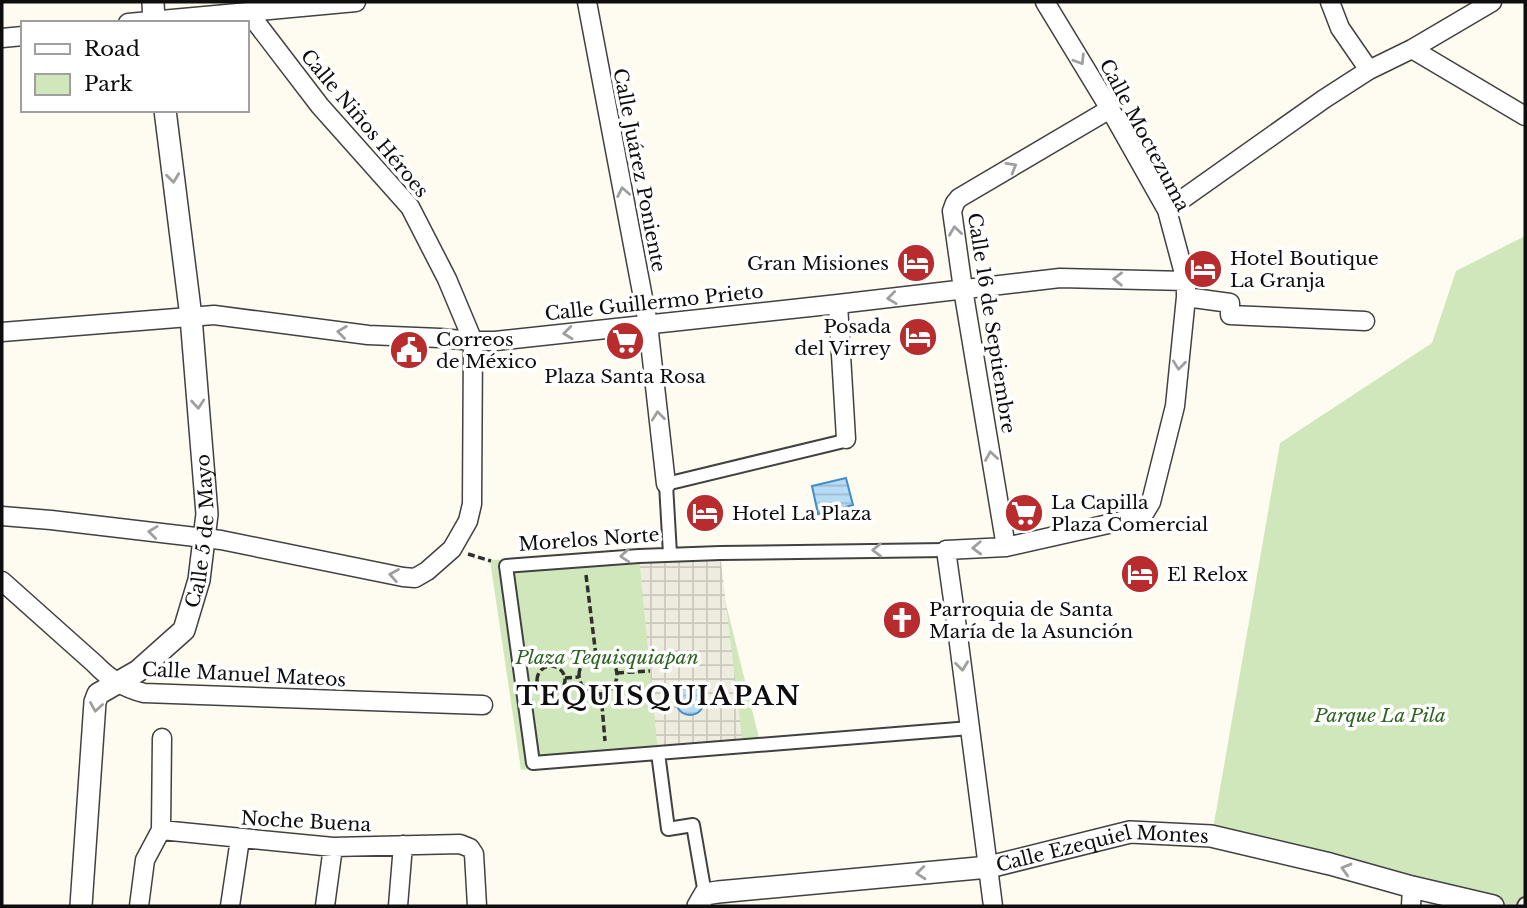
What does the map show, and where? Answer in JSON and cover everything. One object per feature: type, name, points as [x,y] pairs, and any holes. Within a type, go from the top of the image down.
[{"type":"street","points":[[134,21],[154,15],[248,12],[356,2]]},
{"type":"street","name":"Calle Juárez Poniente","points":[[587,2],[648,324],[666,484],[670,554]]},
{"type":"street","name":"Calle Moctezuma","points":[[1045,2],[1167,210],[1186,289]]},
{"type":"street","points":[[1330,2],[1340,29],[1369,70]]},
{"type":"street","points":[[1167,210],[1369,70],[1412,49],[1492,2]]},
{"type":"street","name":"Calle Niños Héroes","points":[[248,12],[320,106],[410,207],[447,279],[473,341],[472,504],[468,521],[452,549]]},
{"type":"street","points":[[2,38],[21,36]]},
{"type":"street","points":[[1412,49],[1525,116]]},
{"type":"street","name":"Calle 16 de Septiembre","points":[[1006,547],[952,211],[959,198],[1110,109]]},
{"type":"street","name":"Calle 5 de Mayo","points":[[82,906],[95,702],[98,694],[138,671],[184,630],[200,580],[207,514],[191,317],[165,112]]},
{"type":"street","name":"Calle Guillermo Prieto","points":[[2,332],[214,315],[368,335],[495,341],[1060,278],[1186,289],[1230,303],[1230,315],[1365,321]]},
{"type":"street","points":[[993,906],[946,550],[1006,547],[1135,518],[1145,512],[1151,502],[1175,406],[1186,289]]},
{"type":"street","points":[[666,484],[846,439],[838,304]]},
{"type":"street","points":[[2,516],[221,540],[415,578],[452,549]]},
{"type":"street","name":"Morelos Norte","points":[[506,566],[670,554],[946,550]]},
{"type":"street","points":[[506,566],[533,763],[970,727]]},
{"type":"street","name":"Calle Manuel Mateos","points":[[2,581],[106,675],[129,689],[144,693],[483,705]]},
{"type":"street","points":[[139,906],[145,860],[161,830],[162,738]]},
{"type":"street","points":[[658,753],[668,829],[693,825],[702,900]]},
{"type":"street","name":"Noche Buena","points":[[161,830],[334,847],[460,844],[470,848],[474,854],[477,906]]},
{"type":"street","name":"Calle Ezequiel Montes","points":[[702,900],[718,892],[989,867],[1129,832],[1211,836],[1330,864],[1411,897],[1493,906]]},
{"type":"street","points":[[230,906],[240,839]]},
{"type":"street","points":[[398,906],[402,845]]},
{"type":"street","points":[[325,906],[334,847]]},
{"type":"path","name":"Morelos Norte","points":[[452,549],[506,566]]},
{"type":"path","points":[[584,559],[596,656]]},
{"type":"path","points":[[596,656],[610,660],[617,673],[613,687],[601,694],[588,691],[579,677],[582,665],[596,656]]},
{"type":"path","points":[[549,667],[557,668],[565,678],[563,688],[556,694],[542,691],[538,683],[541,671],[549,667]]},
{"type":"path","points":[[617,673],[650,671]]},
{"type":"path","points":[[565,678],[579,677]]},
{"type":"path","points":[[601,694],[607,757]]},
{"type":"green space","name":"Parque La Pila","points":[[1525,236],[1525,906],[1513,906],[1213,829],[1280,443],[1432,343],[1456,271]]},
{"type":"green space","name":"Plaza Tequisquiapan","points":[[714,555],[759,738],[521,770],[490,560]]},
{"type":"shaded area","points":[[720,553],[743,746],[658,753],[639,556]]},
{"type":"water","points":[[846,478],[853,505],[818,514],[812,486]]},
{"type":"water","points":[[690,687],[700,691],[704,701],[700,711],[690,715],[680,711],[676,701],[680,691]]},
{"type":"place","name":"Gran Misiones","points":[[916,263]]},
{"type":"place","name":"Hotel Boutique La Granja","points":[[1203,269]]},
{"type":"place","name":"Posada del Virrey","points":[[918,337]]},
{"type":"place","name":"Plaza Santa Rosa","points":[[625,341]]},
{"type":"place","name":"Correos de México","points":[[409,350]]},
{"type":"place","name":"Hotel La Plaza","points":[[705,513]]},
{"type":"place","name":"La Capilla Plaza Comercial","points":[[1024,513]]},
{"type":"place","name":"El Relox","points":[[1140,574]]},
{"type":"place","name":"Parroquia de Santa María de la Asunción","points":[[902,620]]},
{"type":"district","name":"TEQUISQUIAPAN","points":[[659,696]]}]
